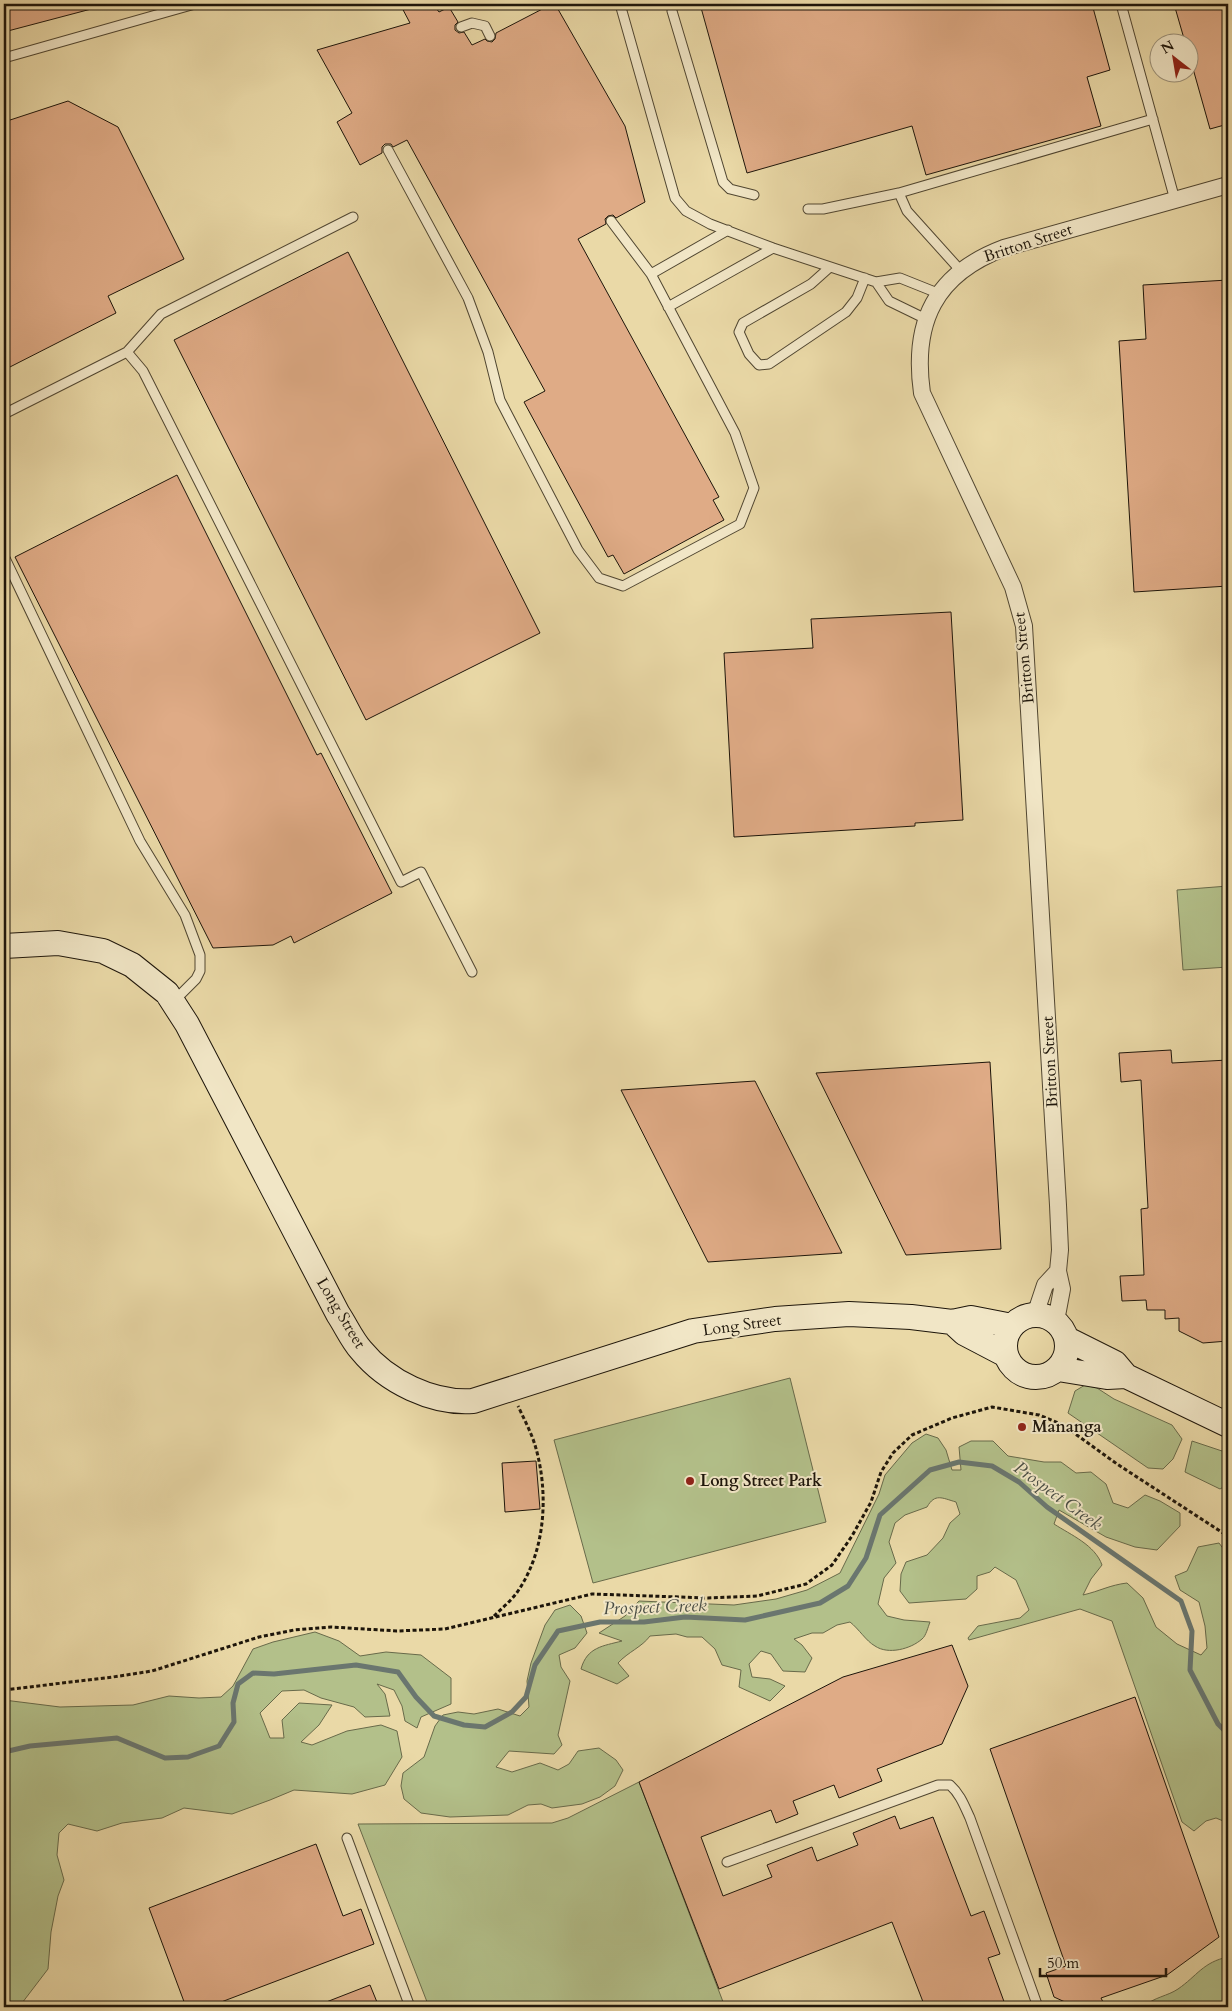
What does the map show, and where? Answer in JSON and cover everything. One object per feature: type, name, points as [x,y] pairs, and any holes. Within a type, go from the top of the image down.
[{"type":"street","name":"Britton Street","points":[[1053,1325],[1045,1285],[1058,1271],[1060,1250],[1024,626],[1010,580],[922,394],[919,349],[926,319],[940,294],[961,271],[984,256],[1004,248],[1228,185]]},
{"type":"street","name":"Long Street","points":[[4,946],[58,943],[103,951],[132,965],[167,994],[187,1024],[338,1314],[361,1350],[386,1373],[420,1392],[456,1402],[474,1401],[693,1331],[775,1319],[848,1314],[911,1317],[952,1322],[971,1318],[1012,1326]]},
{"type":"street","points":[[1053,1325],[1066,1355],[1058,1369],[1049,1375],[1039,1378],[1028,1377],[1018,1372],[1010,1364],[1005,1345],[1012,1326],[1026,1317],[1053,1325],[1115,1363],[1126,1376],[1228,1425]]},
{"type":"street","points":[[952,1322],[964,1333],[1006,1354]]},
{"type":"street","points":[[1058,1369],[1107,1377],[1126,1376]]},
{"type":"lane","points":[[4,58],[195,4]]},
{"type":"lane","points":[[620,4],[675,198],[686,211],[710,224],[830,267],[876,282],[900,278],[940,294]]},
{"type":"lane","points":[[1121,4],[1176,200]]},
{"type":"lane","points":[[672,10],[724,182],[730,190],[754,195]]},
{"type":"lane","points":[[461,27],[472,23],[485,26],[490,36]]},
{"type":"lane","points":[[808,209],[823,209],[899,193],[1153,119]]},
{"type":"lane","points":[[388,150],[468,298],[488,352],[500,400],[578,550],[598,578],[623,586],[740,524],[754,488],[735,432],[651,274],[611,221]]},
{"type":"lane","points":[[899,193],[907,211],[961,271]]},
{"type":"lane","points":[[4,414],[127,352],[161,314],[353,217]]},
{"type":"lane","points":[[651,274],[728,230]]},
{"type":"lane","points":[[668,307],[773,248]]},
{"type":"lane","points":[[830,267],[811,284],[743,323],[739,332],[749,354],[759,365],[769,364],[846,312],[857,298],[865,278]]},
{"type":"lane","points":[[876,282],[889,301],[926,319]]},
{"type":"lane","points":[[127,352],[143,371],[401,882],[421,872],[472,972]]},
{"type":"lane","points":[[4,556],[140,841],[186,915],[200,955],[200,971],[196,979],[172,1003]]},
{"type":"lane","points":[[727,1862],[938,1785],[950,1785],[957,1792],[970,1818],[1038,2007]]},
{"type":"lane","points":[[347,1838],[410,2007]]},
{"type":"path","points":[[494,1616],[518,1592],[533,1562],[544,1515],[543,1493],[535,1445],[511,1390]]},
{"type":"path","points":[[4,1690],[152,1671],[259,1637],[294,1630],[331,1627],[397,1631],[438,1629],[468,1624],[494,1616],[592,1594],[708,1598],[756,1596],[806,1584],[832,1565],[852,1536],[871,1502],[881,1472],[893,1453],[912,1436],[932,1426],[952,1418],[992,1407],[1039,1415],[1063,1425],[1228,1538]]},
{"type":"green space","points":[[1228,886],[1228,967],[1183,970],[1177,890]]},
{"type":"green space","name":"Long Street Park","points":[[790,1378],[826,1522],[593,1583],[554,1440]]},
{"type":"green space","points":[[1085,1385],[1097,1388],[1114,1399],[1172,1425],[1182,1439],[1173,1459],[1163,1469],[1148,1468],[1068,1413],[1075,1391]]},
{"type":"green space","points":[[926,1434],[938,1438],[946,1450],[952,1470],[961,1470],[959,1447],[971,1441],[993,1441],[1008,1456],[1044,1462],[1061,1462],[1076,1473],[1091,1472],[1106,1484],[1113,1503],[1128,1508],[1145,1495],[1160,1501],[1180,1513],[1180,1526],[1157,1550],[1135,1547],[1106,1537],[1059,1510],[1054,1524],[1088,1546],[1099,1558],[1102,1565],[1091,1579],[1083,1595],[1127,1583],[1143,1598],[1156,1627],[1177,1644],[1201,1655],[1207,1648],[1205,1626],[1199,1602],[1180,1590],[1175,1576],[1187,1571],[1198,1547],[1219,1543],[1228,1555],[1228,1823],[1216,1818],[1206,1821],[1194,1831],[1182,1822],[1112,1621],[1080,1609],[969,1640],[968,1638],[978,1626],[1020,1618],[1029,1610],[1016,1580],[995,1567],[990,1572],[977,1576],[977,1589],[966,1599],[909,1603],[900,1591],[901,1574],[906,1562],[927,1555],[943,1538],[950,1523],[960,1514],[956,1502],[943,1498],[936,1498],[927,1507],[905,1515],[895,1523],[889,1542],[896,1563],[884,1578],[878,1604],[887,1616],[904,1620],[930,1622],[923,1638],[912,1646],[899,1650],[880,1649],[850,1622],[837,1625],[823,1633],[812,1633],[794,1639],[802,1645],[812,1658],[805,1672],[783,1671],[771,1654],[761,1651],[749,1664],[752,1677],[770,1679],[785,1686],[770,1701],[739,1687],[741,1670],[722,1665],[715,1649],[702,1637],[687,1637],[676,1634],[650,1636],[618,1663],[629,1676],[617,1684],[581,1669],[587,1656],[592,1652],[602,1646],[622,1641],[599,1633],[625,1616],[639,1601],[734,1605],[776,1599],[807,1590],[840,1573],[879,1494],[885,1475],[912,1443]]},
{"type":"green space","points":[[1192,1441],[1228,1453],[1227,1485],[1220,1489],[1185,1472]]},
{"type":"green space","points":[[570,1605],[581,1616],[587,1633],[575,1648],[559,1655],[561,1667],[570,1681],[558,1735],[562,1745],[554,1754],[509,1751],[496,1767],[512,1772],[540,1763],[558,1770],[569,1764],[578,1751],[599,1748],[616,1760],[623,1770],[615,1786],[600,1797],[582,1804],[552,1808],[541,1804],[528,1805],[508,1815],[450,1817],[421,1813],[404,1799],[401,1786],[403,1773],[424,1757],[435,1726],[443,1715],[458,1712],[474,1714],[498,1709],[520,1716],[529,1707],[527,1681],[531,1663],[545,1625],[555,1610]]},
{"type":"green space","points":[[315,1632],[339,1641],[360,1656],[386,1652],[421,1655],[451,1678],[451,1704],[421,1717],[417,1728],[405,1721],[402,1706],[394,1690],[377,1684],[385,1694],[390,1716],[365,1717],[354,1707],[321,1698],[304,1690],[282,1691],[260,1713],[270,1738],[284,1738],[282,1720],[299,1703],[332,1705],[319,1725],[301,1742],[312,1745],[347,1731],[381,1725],[397,1731],[402,1757],[385,1785],[352,1794],[294,1790],[232,1814],[184,1808],[162,1818],[122,1823],[97,1831],[68,1824],[59,1833],[57,1855],[64,1880],[58,1896],[51,1932],[48,1969],[19,2007],[4,2007],[4,1700],[60,1707],[133,1705],[169,1696],[221,1697],[233,1686],[253,1649]]},
{"type":"green space","points":[[639,1782],[725,2007],[429,2007],[358,1824],[552,1823],[568,1818]]},
{"type":"green space","points":[[1228,1957],[1228,2007],[1143,2007],[1178,1989],[1212,1962]]},
{"type":"building","points":[[4,4],[95,4],[95,8],[4,32]]},
{"type":"building","points":[[400,4],[433,4],[439,12],[449,7],[458,22],[455,25],[455,30],[459,33],[464,32],[472,45],[485,39],[492,42],[495,39],[496,33],[555,4],[625,126],[645,202],[616,218],[613,215],[608,216],[605,219],[606,224],[578,239],[719,497],[713,500],[724,520],[624,574],[613,555],[608,557],[524,402],[545,391],[407,140],[393,147],[391,144],[385,144],[382,147],[382,153],[360,165],[337,122],[352,113],[317,50],[410,23]]},
{"type":"building","points":[[700,4],[1092,4],[1110,70],[1087,77],[1101,126],[926,175],[912,126],[747,173]]},
{"type":"building","points":[[1174,4],[1228,4],[1228,124],[1210,129],[1197,82],[1200,82],[1200,32],[1182,32]]},
{"type":"building","points":[[68,101],[118,127],[184,259],[108,296],[116,313],[4,370],[4,122]]},
{"type":"building","points":[[348,252],[540,633],[366,720],[174,340]]},
{"type":"building","points":[[1228,280],[1228,586],[1134,592],[1119,341],[1146,339],[1143,285]]},
{"type":"building","points":[[177,475],[317,755],[321,753],[392,893],[294,943],[291,936],[273,945],[213,948],[15,557]]},
{"type":"building","points":[[951,612],[963,820],[915,823],[915,826],[734,837],[724,653],[813,648],[811,619]]},
{"type":"building","points":[[1171,1050],[1172,1063],[1228,1060],[1228,1341],[1203,1343],[1179,1331],[1179,1318],[1165,1319],[1165,1310],[1147,1310],[1146,1300],[1122,1301],[1120,1276],[1144,1275],[1141,1209],[1148,1208],[1141,1080],[1121,1082],[1119,1053]]},
{"type":"building","points":[[990,1062],[1001,1249],[906,1255],[816,1073]]},
{"type":"building","points":[[755,1081],[842,1253],[708,1262],[621,1090]]},
{"type":"building","points":[[536,1461],[540,1509],[505,1512],[502,1463]]},
{"type":"building","points":[[952,1645],[968,1686],[942,1744],[877,1769],[882,1781],[839,1798],[834,1785],[793,1801],[798,1814],[776,1823],[771,1810],[701,1837],[723,1896],[772,1877],[767,1865],[812,1847],[817,1861],[858,1845],[853,1833],[895,1816],[900,1829],[933,1817],[971,1916],[984,1911],[1000,1954],[988,1958],[1006,2007],[925,2007],[892,1922],[719,1989],[639,1782],[843,1677]]},
{"type":"building","points":[[1135,1697],[1219,1937],[1167,1975],[1101,1998],[1103,2002],[1087,2007],[1076,2007],[1054,1997],[1046,1973],[1066,1966],[990,1749]]},
{"type":"building","points":[[316,1844],[343,1916],[361,1909],[374,1944],[208,2007],[186,2007],[149,1908]]},
{"type":"building","points":[[370,1985],[379,2007],[316,2007],[316,2006]]},
{"type":"waterway","name":"Prospect Creek","points":[[4,1752],[30,1746],[117,1738],[165,1758],[188,1757],[219,1746],[234,1722],[233,1703],[238,1684],[253,1673],[274,1674],[356,1665],[398,1672],[416,1697],[434,1716],[464,1725],[485,1727],[512,1712],[526,1697],[535,1665],[558,1631],[600,1622],[644,1622],[685,1617],[745,1620],[820,1603],[848,1586],[866,1558],[880,1515],[930,1470],[959,1462],[992,1466],[1019,1482],[1047,1507],[1181,1601],[1192,1631],[1190,1670],[1218,1724],[1228,1734]]},
{"type":"place","name":"Mananga","points":[[1022,1427]]},
{"type":"place","name":"Long Street Park","points":[[690,1481]]}]
